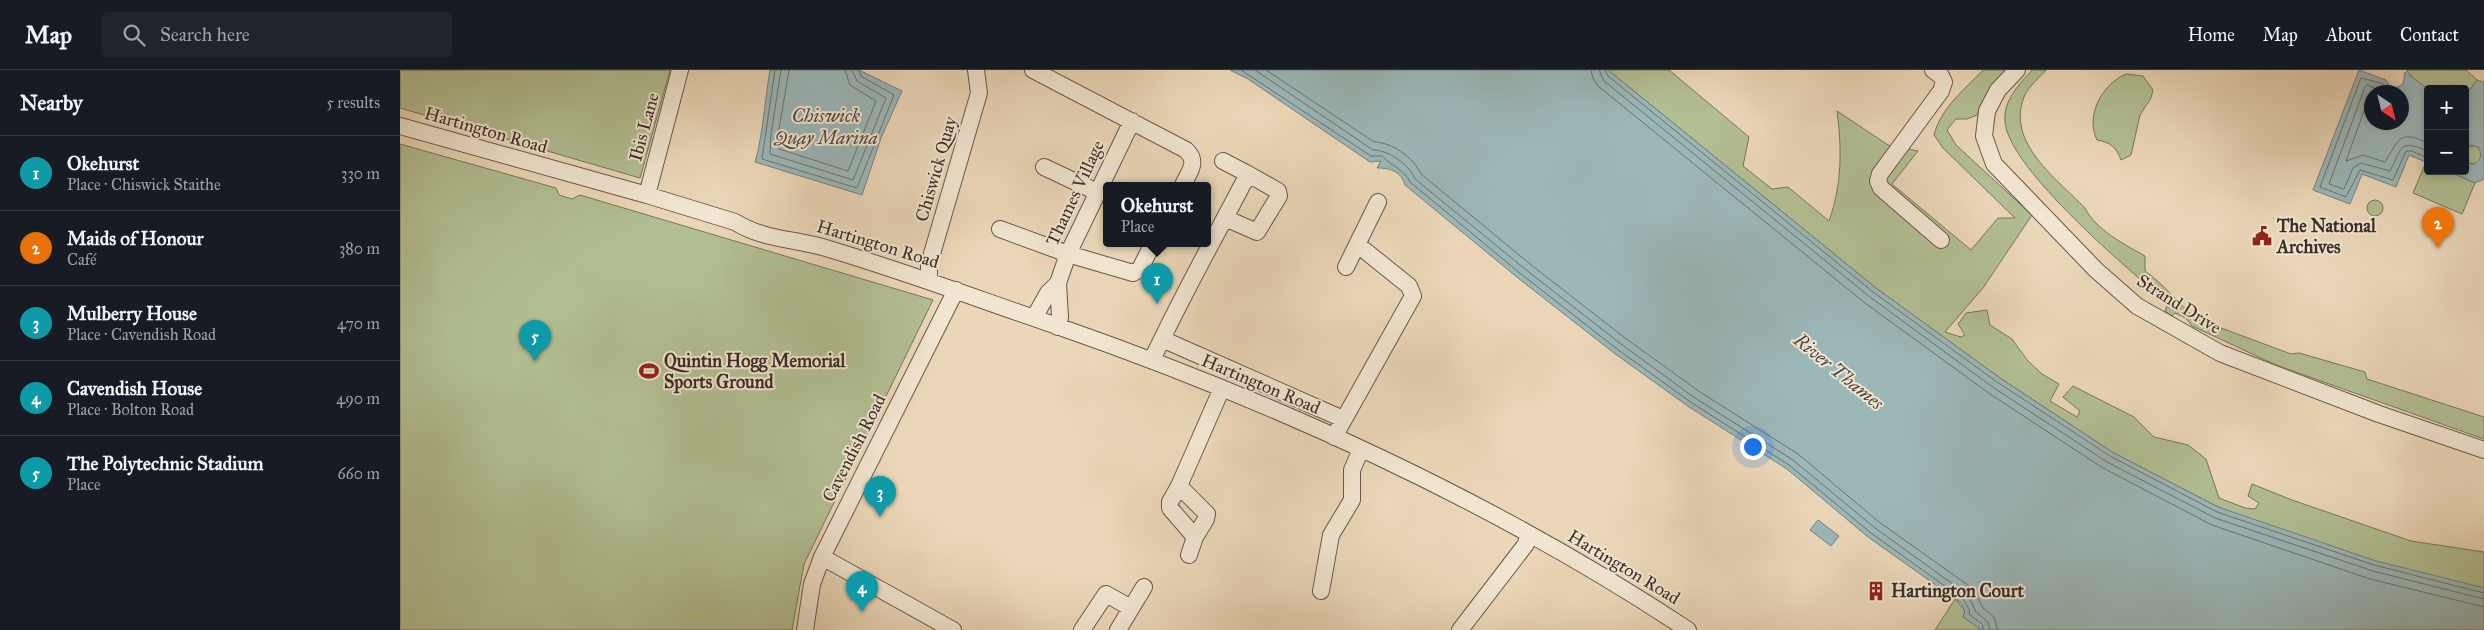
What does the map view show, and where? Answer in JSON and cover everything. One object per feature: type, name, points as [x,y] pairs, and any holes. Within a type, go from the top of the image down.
[{"type":"street","name":"Ibis Lane","points":[[647,194],[680,70]]},
{"type":"street","name":"Chiswick Quay","points":[[929,280],[929,264],[979,93],[976,70]]},
{"type":"street","points":[[1033,70],[1186,150],[1192,156],[1194,164],[1185,182]]},
{"type":"street","points":[[1933,70],[1941,76],[1944,82],[1941,91],[1880,174],[1878,181],[1882,188],[1941,240]]},
{"type":"street","name":"Strand Drive","points":[[2017,70],[1998,90],[1987,111],[1984,136],[1994,164],[2096,270],[2137,306],[2220,353],[2379,414],[2484,450]]},
{"type":"street","name":"Thames Village","points":[[1058,326],[1060,317],[1058,283],[1068,254],[1132,121]]},
{"type":"street","name":"Hartington Road","points":[[400,126],[647,194],[735,222],[747,229],[782,239],[789,238],[929,280],[1152,360],[1222,388],[1361,449],[1528,534],[1620,585],[1680,628]]},
{"type":"street","points":[[1223,161],[1275,188],[1279,196],[1257,232],[1225,218]]},
{"type":"street","points":[[1044,167],[1097,192]]},
{"type":"street","points":[[1211,245],[1248,174]]},
{"type":"street","points":[[1346,267],[1378,202]]},
{"type":"street","points":[[1000,229],[1068,254],[1134,273],[1140,269],[1151,247]]},
{"type":"street","points":[[1334,437],[1413,296],[1409,286],[1358,245]]},
{"type":"street","points":[[1152,360],[1210,247]]},
{"type":"street","name":"Thames Village","points":[[1034,318],[1048,293],[1058,283]]},
{"type":"street","name":"Cavendish Road","points":[[805,630],[812,584],[822,557],[956,290]]},
{"type":"street","points":[[1162,339],[1343,419]]},
{"type":"street","points":[[1195,537],[1170,508],[1170,502],[1179,486],[1222,388]]},
{"type":"street","points":[[1321,591],[1332,535],[1352,500],[1352,470],[1361,449]]},
{"type":"street","points":[[1179,486],[1207,514],[1206,520],[1195,537],[1189,555]]},
{"type":"street","points":[[1460,630],[1526,544],[1528,534]]},
{"type":"street","points":[[822,557],[953,630]]},
{"type":"street","points":[[1118,630],[1144,586]]},
{"type":"street","points":[[1082,630],[1106,594],[1131,608]]},
{"type":"green space","points":[[400,70],[670,70],[640,178],[400,108]]},
{"type":"green space","points":[[1608,70],[1669,70],[1749,137],[1743,166],[1772,189],[1788,187],[1829,221],[1839,180],[1840,167],[1837,111],[1888,145],[1918,151],[1892,184],[1971,250],[1998,218],[2015,218],[1943,148],[1934,135],[1937,125],[1948,108],[1983,70],[2008,70],[1989,90],[1977,115],[1967,119],[1956,119],[1947,130],[1956,145],[2032,215],[1983,288],[1945,332],[1961,337],[1965,335],[1958,324],[1966,313],[1987,310],[1990,325],[2012,339],[2028,361],[2042,374],[2059,384],[2050,401],[2077,417],[2080,411],[2063,397],[2073,386],[2134,417],[2154,437],[2188,445],[2206,459],[2219,498],[2245,508],[2255,509],[2259,503],[2248,496],[2252,484],[2292,500],[2411,541],[2484,552],[2484,601],[2405,583],[2218,507],[2112,452],[2000,378],[1876,288]]},
{"type":"green space","points":[[2032,70],[2046,70],[2026,93],[2020,114],[2022,130],[2028,145],[2037,159],[2085,208],[2103,230],[2145,256],[2145,271],[2197,319],[2291,354],[2299,353],[2365,372],[2367,379],[2484,417],[2484,439],[2276,365],[2192,326],[2186,318],[2175,313],[2172,316],[2165,311],[2168,303],[2127,268],[2074,218],[2027,166],[2012,142],[2005,122],[2005,114],[2013,93]]},
{"type":"green space","points":[[2406,70],[2466,70],[2477,80],[2469,90],[2469,85],[2424,85],[2424,87]]},
{"type":"green space","points":[[2126,74],[2143,76],[2153,90],[2151,98],[2140,115],[2131,155],[2121,160],[2112,146],[2097,140],[2093,121],[2098,102],[2103,93],[2117,79]]},
{"type":"green space","name":"Quintin Hogg Memorial Sports Ground","points":[[400,144],[556,188],[559,195],[572,199],[580,195],[933,300],[804,564],[792,630],[400,630]]},
{"type":"green space","points":[[2469,146],[2477,146],[2482,151],[2480,162],[2469,164]]},
{"type":"green space","points":[[2424,167],[2424,175],[2457,175],[2475,183],[2462,214],[2413,193]]},
{"type":"green space","points":[[2375,200],[2383,208],[2375,216],[2367,208]]},
{"type":"green space","points":[[1955,599],[1965,611],[1963,617],[1982,630],[1935,630]]},
{"type":"water","name":"Chiswick Quay Marina","points":[[770,70],[859,70],[902,91],[881,138],[862,195],[755,162],[762,129]]},
{"type":"water","name":"River Thames","points":[[1230,70],[1608,70],[1876,288],[2000,378],[2112,452],[2218,507],[2376,561],[2484,588],[2484,630],[1982,630],[1963,617],[1965,611],[1961,603],[1868,537],[1787,469],[1689,407],[1614,353],[1518,278],[1405,185],[1398,173],[1377,168],[1381,161],[1370,162],[1248,79]]},
{"type":"water","points":[[2359,70],[2386,80],[2388,85],[2364,85],[2364,130],[2409,130],[2409,85],[2401,85],[2405,72],[2424,86],[2424,161],[2409,155],[2396,187],[2362,174],[2350,204],[2313,190]]},
{"type":"water","points":[[2477,80],[2484,82],[2484,179],[2475,183],[2457,175],[2469,175],[2469,163],[2473,164],[2480,157],[2478,147],[2469,146],[2470,90]]},
{"type":"water","points":[[1818,520],[1839,536],[1831,546],[1810,530]]},
{"type":"place","name":"The National Archives","points":[[2262,236]]},
{"type":"place","name":"Maids of Honour","points":[[2438,248]]},
{"type":"place","name":"Okehurst","points":[[1157,304]]},
{"type":"place","name":"The Polytechnic Stadium","points":[[535,361]]},
{"type":"place","name":"Quintin Hogg Memorial Sports Ground","points":[[649,371]]},
{"type":"place","name":"Mulberry House","points":[[880,517]]},
{"type":"place","name":"Hartington Court","points":[[1876,591]]},
{"type":"place","name":"Cavendish House","points":[[862,612]]}]
